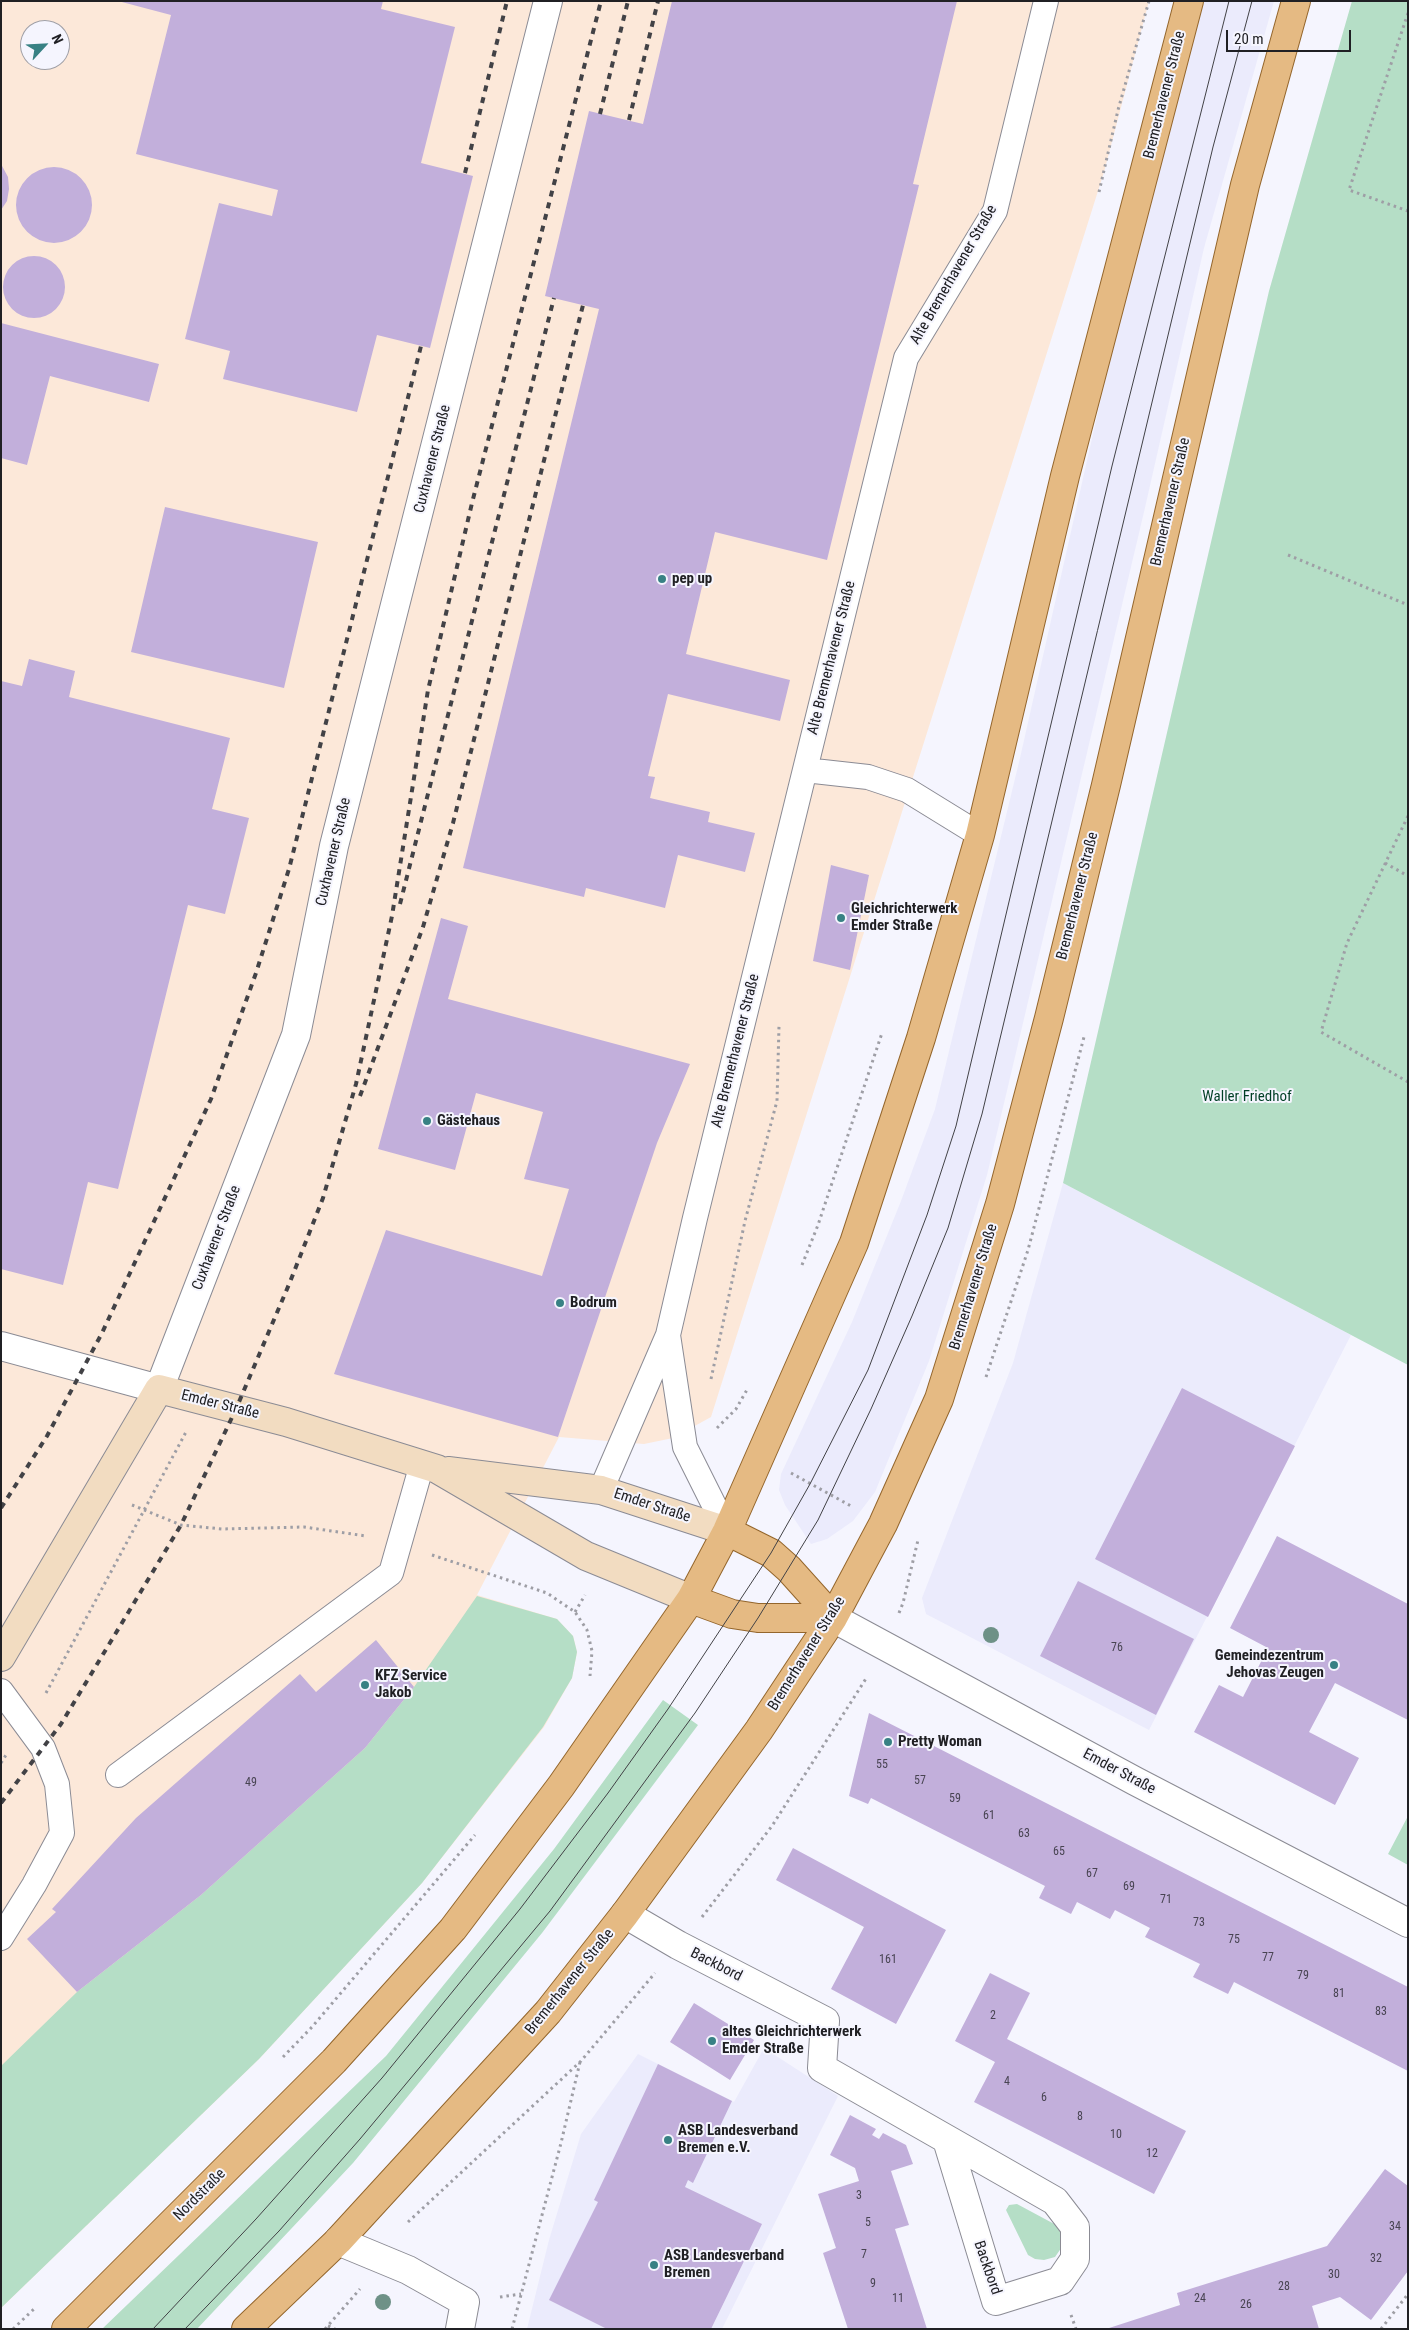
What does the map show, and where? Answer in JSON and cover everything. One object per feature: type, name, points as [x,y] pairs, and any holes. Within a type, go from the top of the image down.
[{"type":"main road","name":"Bremerhavener Straße","points":[[334,2062],[453,1929],[561,1786],[691,1599],[727,1531],[854,1243],[921,1038],[980,835],[1065,476],[1189,1]]},
{"type":"main road","name":"Bremerhavener Straße","points":[[338,2241],[548,2012],[625,1914],[759,1730],[833,1618],[883,1524],[939,1399],[1000,1204],[1106,785],[1245,185],[1296,1]]},
{"type":"main road","name":"Emder Straße","points":[[727,1531],[771,1553],[789,1569],[833,1618]]},
{"type":"main road","name":"Emder Straße","points":[[691,1599],[732,1614],[758,1618],[833,1618]]},
{"type":"main road","name":"Nordstraße","points":[[66,2329],[334,2062]]},
{"type":"main road","points":[[246,2329],[338,2241]]},
{"type":"street","name":"Cuxhavener Straße","points":[[1,1657],[159,1389],[296,1035],[334,846],[548,1]]},
{"type":"street","name":"Emder Straße","points":[[1,1346],[286,1422],[429,1467],[601,1490],[727,1531]]},
{"type":"street","name":"Emder Straße","points":[[429,1467],[586,1556],[691,1599]]},
{"type":"street","name":"Emder Straße","points":[[833,1618],[1135,1781],[1408,1923]]},
{"type":"street","name":"Backbord","points":[[625,1914],[678,1945],[825,2021],[822,2068],[1055,2201],[1075,2227],[1075,2259],[1060,2281],[996,2301],[947,2140]]},
{"type":"street","points":[[338,2241],[408,2270],[465,2302],[460,2329]]},
{"type":"lane","name":"Alte Bremerhavener Straße","points":[[601,1490],[668,1335],[694,1218],[906,358],[995,211],[1046,1]]},
{"type":"lane","points":[[805,770],[868,777],[907,790],[980,835]]},
{"type":"lane","name":"Alte Bremerhavener Straße","points":[[668,1335],[685,1447],[727,1531]]},
{"type":"lane","points":[[118,1775],[390,1573],[398,1544],[429,1467]]},
{"type":"lane","points":[[1,1691],[43,1748],[57,1784],[62,1833],[34,1885],[1,1938]]},
{"type":"path","points":[[1099,194],[1118,110],[1149,1]]},
{"type":"path","points":[[1408,13],[1349,190],[1408,211]]},
{"type":"path","points":[[1288,555],[1408,605]]},
{"type":"path","points":[[1408,816],[1347,943],[1321,1032],[1408,1082]]},
{"type":"path","points":[[1385,863],[1408,876]]},
{"type":"path","points":[[711,1380],[745,1221],[777,1101],[780,1011],[753,981]]},
{"type":"path","points":[[800,1270],[818,1225],[884,1026]]},
{"type":"path","points":[[753,1380],[736,1409],[714,1431],[917,1543],[904,1603],[885,1646]]},
{"type":"path","points":[[1,1763],[44,1696],[145,1510],[202,1400]]},
{"type":"path","points":[[99,1491],[181,1525],[222,1529],[304,1527],[364,1535],[398,1544],[547,1593],[575,1612],[587,1630],[592,1652],[591,1674],[586,1683]]},
{"type":"path","points":[[312,2027],[476,1834]]},
{"type":"path","points":[[512,2329],[581,2061]]},
{"type":"path","points":[[335,2329],[326,2327],[374,2274],[379,2258]]},
{"type":"path","points":[[1381,2329],[1408,2294]]},
{"type":"shaded area","points":[[1,1],[1149,1],[1104,172],[711,1417],[673,1438],[644,1444],[559,1437],[477,1595],[557,1619],[573,1636],[577,1652],[572,1678],[544,1727],[422,1883],[259,2059],[1,2308]]},
{"type":"shaded area","points":[[1204,1],[1274,1],[1204,248],[1144,512],[987,1175],[929,1361],[875,1492],[853,1521],[827,1539],[811,1544],[785,1505],[779,1490],[781,1474],[852,1322],[901,1201],[935,1109],[1020,758],[1118,323]]},
{"type":"shaded area","points":[[1063,1183],[1351,1335],[1149,1730],[926,1614],[922,1598],[1013,1363]]},
{"type":"shaded area","points":[[764,2048],[838,2096],[722,2329],[527,2329],[549,2240],[581,2134],[638,2054],[734,2102]]},
{"type":"green space","name":"Waller Friedhof","points":[[1352,1],[1408,1],[1408,1365],[1063,1183],[1269,291]]},
{"type":"green space","points":[[477,1596],[557,1619],[573,1636],[577,1652],[572,1678],[543,1727],[422,1883],[259,2059],[1,2308],[1,2066],[77,1992],[201,1895],[365,1748],[414,1687]]},
{"type":"green space","points":[[663,1700],[698,1725],[542,1933],[353,2163],[197,2329],[102,2329],[386,2056],[554,1849]]},
{"type":"green space","points":[[1408,1816],[1408,1865],[1388,1854]]},
{"type":"green space","points":[[1017,2204],[1058,2226],[1064,2235],[1064,2244],[1055,2257],[1044,2260],[1035,2259],[1028,2255],[1006,2210],[1009,2205]]},
{"type":"building","points":[[118,1],[383,1],[381,9],[455,27],[421,163],[473,176],[430,348],[377,335],[357,412],[223,379],[230,351],[185,339],[219,203],[272,216],[278,190],[136,154],[171,15]]},
{"type":"building","points":[[672,1],[957,1],[913,184],[919,185],[827,560],[715,532],[686,654],[790,680],[780,721],[668,694],[648,776],[655,777],[650,798],[710,812],[708,822],[755,833],[745,872],[678,855],[665,908],[586,888],[584,897],[463,868],[599,309],[545,296],[589,111],[643,124]]},
{"type":"building","points":[[1,164],[8,177],[9,189],[7,201],[1,210]]},
{"type":"building","points":[[47,167],[61,167],[75,173],[86,184],[92,198],[89,220],[81,232],[61,243],[47,243],[33,237],[22,226],[16,212],[16,198],[22,184],[33,173]]},
{"type":"building","points":[[28,256],[40,256],[56,265],[63,275],[65,287],[63,299],[56,309],[40,318],[28,318],[17,313],[8,304],[3,293],[3,281],[8,270],[17,261]]},
{"type":"building","points":[[1,323],[159,364],[149,402],[50,376],[27,465],[1,458]]},
{"type":"building","points":[[165,507],[318,542],[284,688],[131,652]]},
{"type":"building","points":[[29,659],[75,671],[69,697],[230,738],[212,809],[249,818],[225,914],[188,905],[118,1189],[88,1182],[63,1285],[1,1269],[1,681],[22,686]]},
{"type":"building","name":"Gleichrichterwerk Emder Straße","points":[[831,865],[869,875],[850,970],[813,961]]},
{"type":"building","points":[[441,918],[468,926],[448,999],[690,1064],[657,1143],[558,1437],[334,1374],[386,1230],[542,1276],[569,1189],[524,1179],[543,1112],[476,1093],[455,1170],[378,1149]]},
{"type":"building","points":[[1182,1388],[1295,1446],[1208,1617],[1095,1559]]},
{"type":"building","name":"Gemeindezentrum Jehovas Zeugen","points":[[1277,1536],[1408,1604],[1408,1720],[1335,1683],[1309,1732],[1359,1758],[1335,1805],[1194,1732],[1219,1685],[1243,1697],[1268,1648],[1230,1628]]},
{"type":"building","points":[[1078,1581],[1194,1639],[1156,1715],[1040,1656]]},
{"type":"building","points":[[376,1640],[414,1687],[365,1748],[201,1895],[77,1992],[27,1939],[56,1912],[52,1909],[136,1818],[300,1674],[316,1692]]},
{"type":"building","points":[[869,1713],[1408,1987],[1408,2071],[1234,1982],[1228,1994],[1193,1977],[1200,1964],[1145,1937],[1150,1928],[1115,1910],[1110,1919],[1077,1902],[1071,1914],[1039,1898],[1045,1886],[871,1798],[868,1804],[849,1796]]},
{"type":"building","points":[[793,1848],[946,1930],[896,2024],[831,1989],[864,1927],[776,1880]]},
{"type":"building","points":[[990,1973],[1030,1993],[1007,2039],[1186,2131],[1154,2194],[974,2102],[995,2062],[955,2041]]},
{"type":"building","name":"altes Gleichrichterwerk Emder Straße","points":[[694,2003],[754,2040],[730,2080],[670,2042]]},
{"type":"building","name":"ASB Landesverband Bremen","points":[[658,2064],[732,2101],[693,2183],[688,2180],[685,2187],[762,2224],[711,2329],[607,2329],[549,2300],[598,2202],[594,2200]]},
{"type":"building","points":[[850,2115],[876,2129],[872,2135],[879,2139],[883,2133],[906,2145],[913,2164],[891,2171],[909,2225],[895,2229],[927,2329],[848,2329],[823,2253],[836,2248],[818,2194],[859,2181],[855,2168],[830,2155]]},
{"type":"building","points":[[1385,2169],[1408,2186],[1408,2271],[1371,2320],[1340,2297],[1312,2306],[1319,2329],[1106,2329],[1180,2305],[1177,2293],[1327,2246]]},
{"type":"tram line","points":[[153,2329],[256,2219],[382,2078],[520,1909],[608,1793],[668,1709],[771,1553],[810,1484],[868,1370],[927,1215],[956,1126],[1112,466],[1229,1]]},
{"type":"tram line","points":[[185,2329],[279,2231],[360,2139],[550,1911],[695,1713],[758,1618],[818,1520],[871,1409],[948,1228],[982,1114],[1213,147],[1252,1]]},
{"type":"railway","points":[[465,173],[507,1]]},
{"type":"railway","points":[[1,1803],[61,1724],[181,1525],[236,1409],[290,1282],[323,1198],[356,1084],[392,916],[428,690],[472,503],[601,1]]},
{"type":"railway","points":[[600,114],[628,1]]},
{"type":"railway","points":[[629,120],[658,1]]},
{"type":"railway","points":[[400,904],[554,298]]},
{"type":"railway","points":[[360,1096],[423,927],[453,823],[583,305]]},
{"type":"railway","points":[[1,1508],[47,1436],[102,1333],[211,1099],[256,973],[289,869],[421,346]]},
{"type":"place","name":"pep up","points":[[662,579]]},
{"type":"place","name":"Gleichrichterwerk Emder Straße","points":[[841,918]]},
{"type":"place","name":"Gästehaus","points":[[427,1121]]},
{"type":"place","name":"Bodrum","points":[[560,1303]]},
{"type":"place","name":"Gemeindezentrum Jehovas Zeugen","points":[[1334,1665]]},
{"type":"place","name":"KFZ Service Jakob","points":[[365,1685]]},
{"type":"place","name":"Pretty Woman","points":[[888,1742]]},
{"type":"place","name":"altes Gleichrichterwerk Emder Straße","points":[[712,2041]]},
{"type":"place","name":"ASB Landesverband Bremen e.V.","points":[[668,2140]]},
{"type":"place","name":"ASB Landesverband Bremen","points":[[654,2265]]}]
